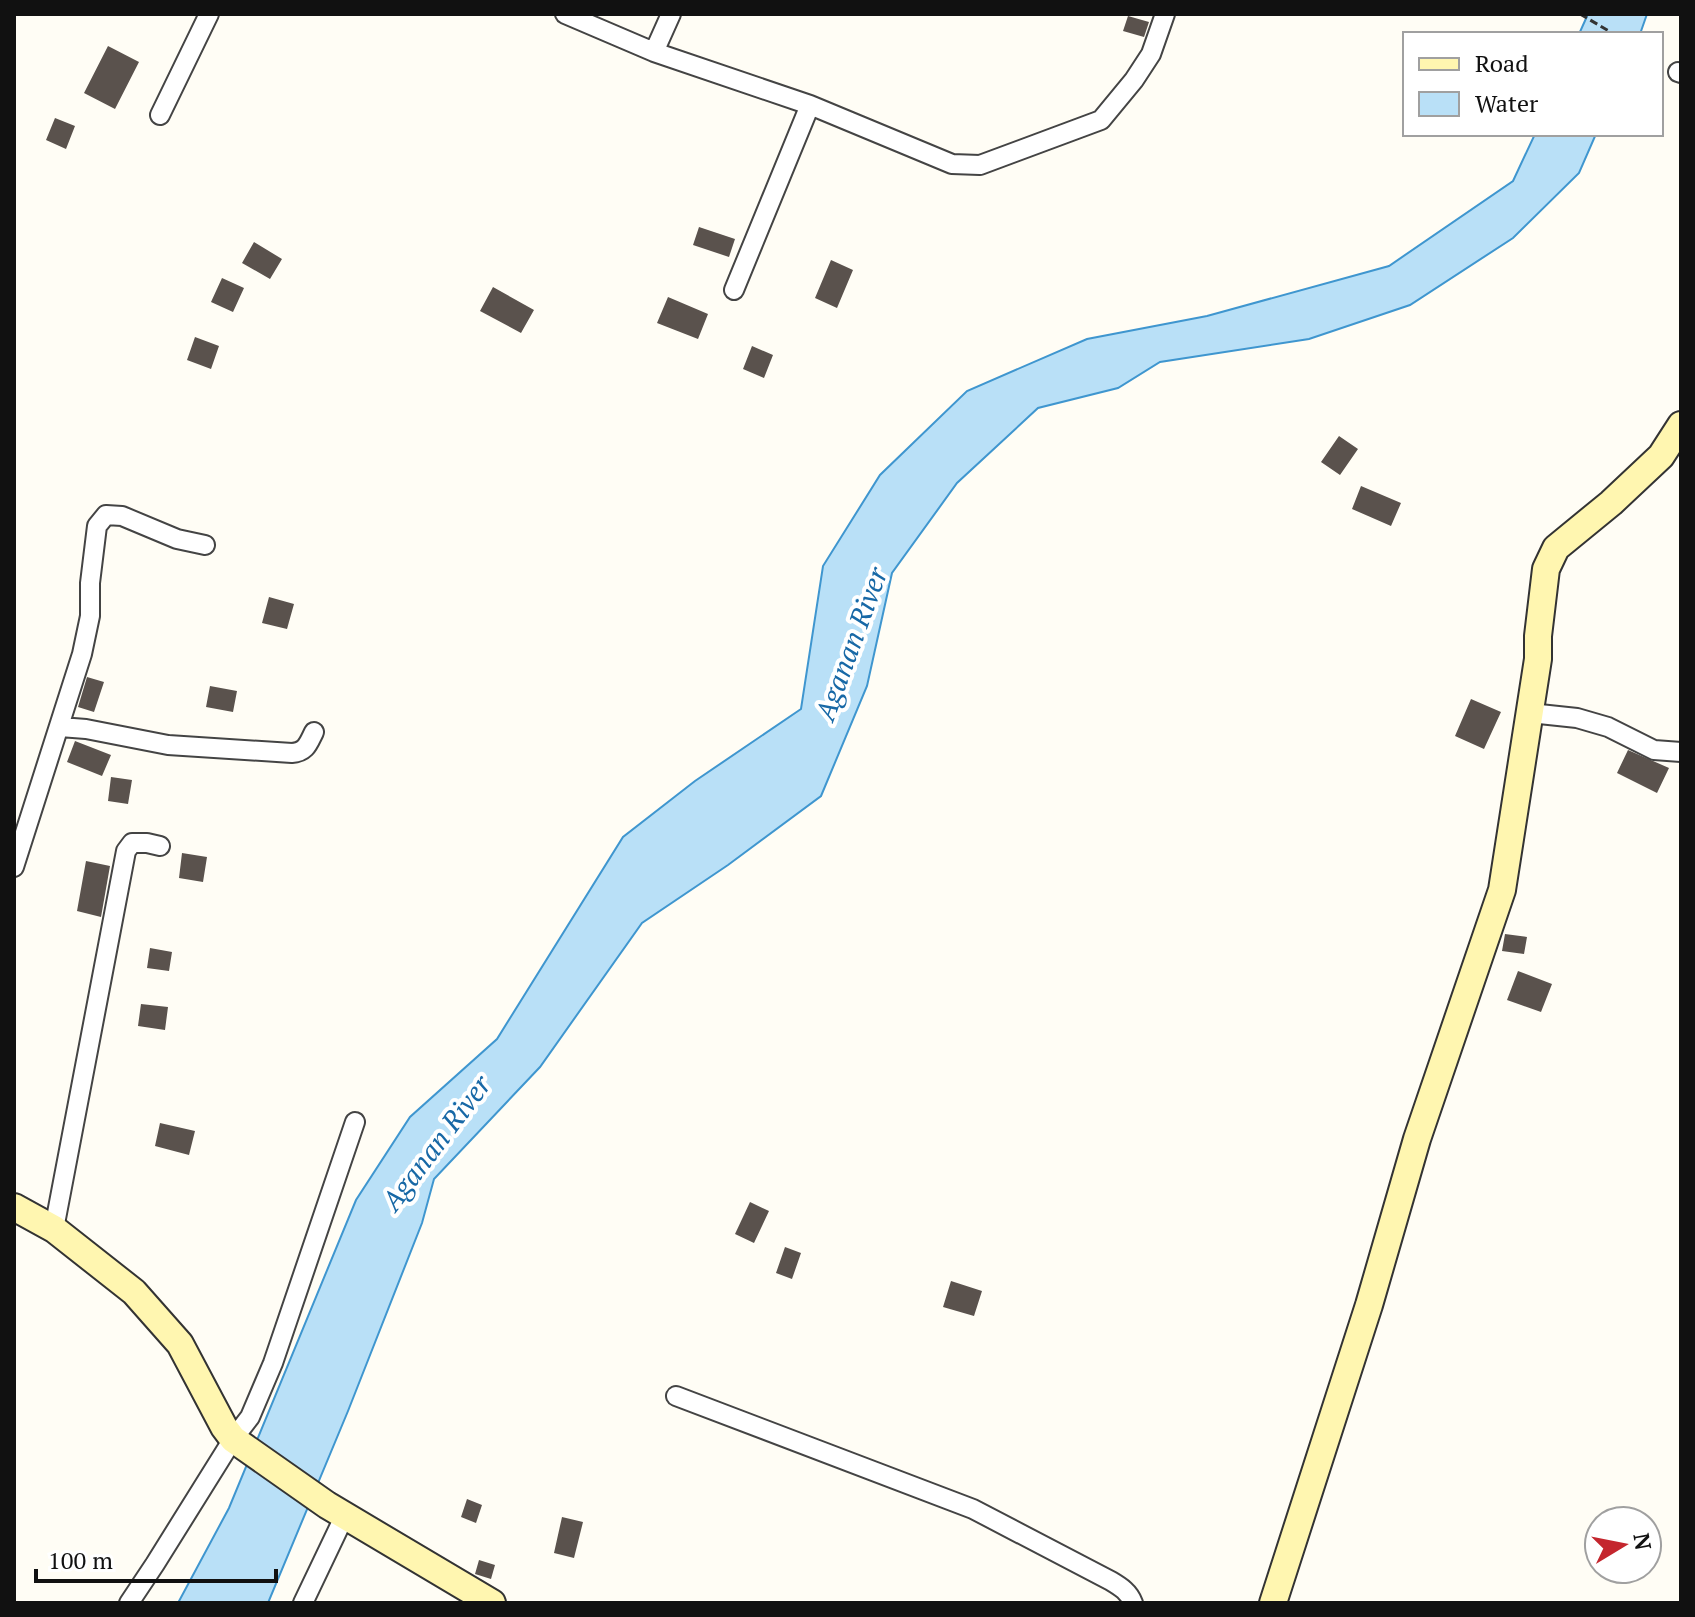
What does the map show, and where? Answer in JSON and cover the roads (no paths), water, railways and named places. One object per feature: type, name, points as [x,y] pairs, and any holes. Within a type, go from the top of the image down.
[{"type":"street","points":[[160,115],[209,14]]},
{"type":"street","points":[[565,14],[654,52],[810,105],[952,164],[980,165],[1101,120],[1151,54],[1165,14]]},
{"type":"street","points":[[654,52],[671,14]]},
{"type":"street","points":[[734,290],[810,105]]},
{"type":"street","points":[[1273,1603],[1369,1305],[1417,1139],[1502,890],[1538,659],[1546,569],[1556,548],[1661,456],[1681,425]]},
{"type":"street","points":[[14,867],[82,654],[90,616],[90,583],[97,526],[106,515],[122,516],[177,539],[205,545]]},
{"type":"street","points":[[1530,713],[1577,718],[1608,727],[1654,750],[1681,752]]},
{"type":"street","points":[[60,727],[168,745],[292,753],[306,749],[314,732]]},
{"type":"street","points":[[54,1229],[126,851],[132,843],[160,846]]},
{"type":"street","points":[[129,1603],[250,1417],[273,1363],[355,1122]]},
{"type":"street","points":[[14,1207],[54,1229],[134,1292],[180,1344],[224,1427],[237,1441],[336,1510],[492,1603]]},
{"type":"street","points":[[676,1396],[973,1509],[1111,1581],[1124,1589],[1133,1603]]},
{"type":"street","points":[[303,1603],[336,1510]]},
{"type":"water","points":[[1588,14],[1647,14],[1641,32],[1580,32]]},
{"type":"water","name":"Aganan River","points":[[1534,136],[1595,136],[1579,173],[1513,238],[1410,305],[1309,339],[1160,362],[1118,388],[1038,408],[957,483],[892,573],[867,686],[821,796],[728,865],[642,923],[540,1067],[434,1179],[422,1223],[268,1603],[178,1603],[229,1508],[356,1200],[410,1117],[497,1039],[623,837],[695,781],[801,709],[823,566],[880,475],[967,391],[1087,339],[1207,316],[1389,266],[1513,181]]}]
